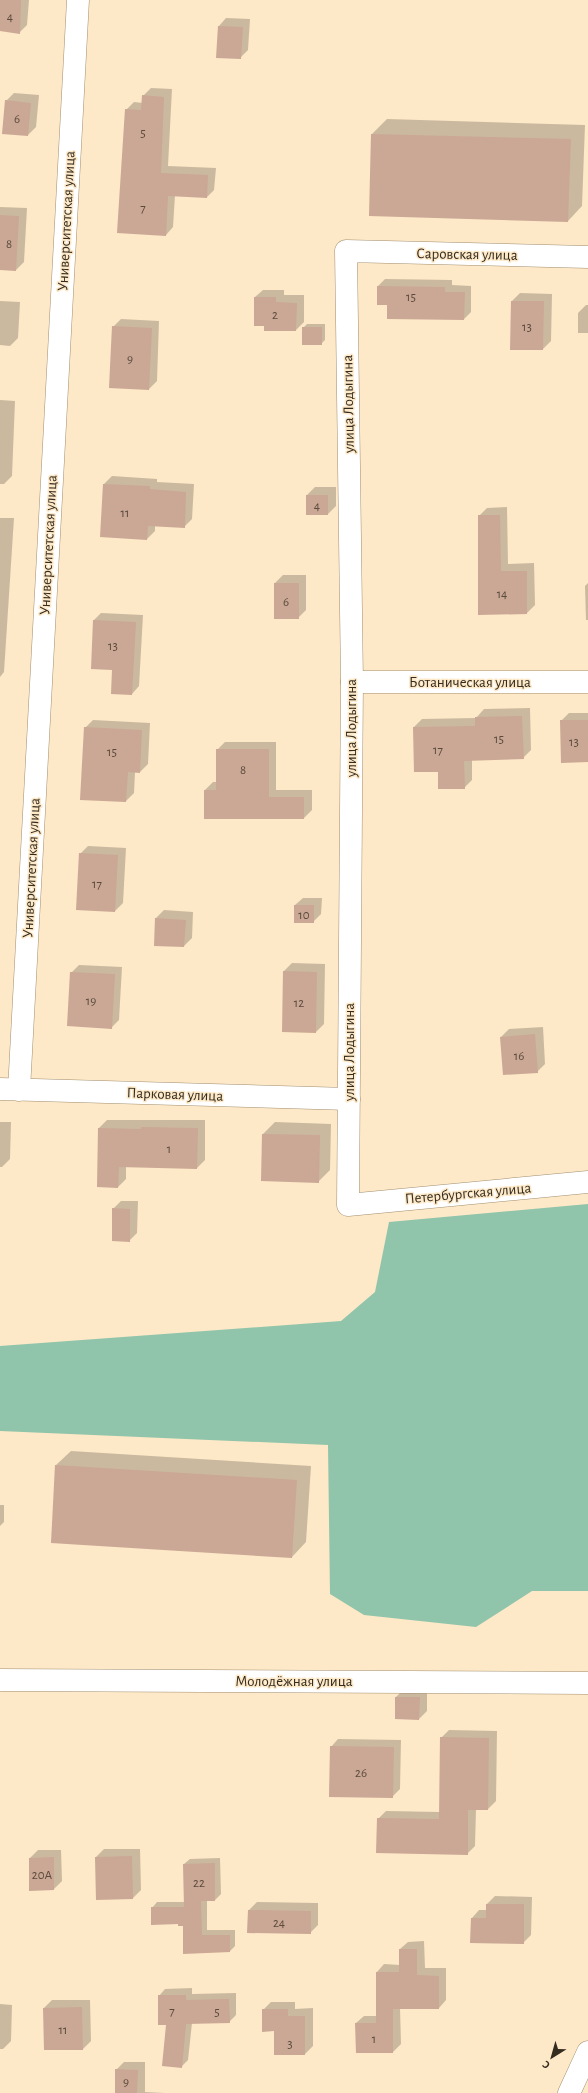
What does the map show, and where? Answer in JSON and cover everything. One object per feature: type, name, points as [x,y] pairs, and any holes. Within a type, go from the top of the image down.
[{"type":"street","name":"Университетская улица","points":[[9,1089],[78,0]]},
{"type":"street","name":"Саровская улица","points":[[346,251],[588,257]]},
{"type":"street","name":"улица Лодыгина","points":[[346,251],[352,682],[348,1205]]},
{"type":"street","name":"Ботаническая улица","points":[[352,682],[588,682]]},
{"type":"street","name":"Парковая улица","points":[[9,1089],[349,1099]]},
{"type":"street","name":"Петербургская улица","points":[[348,1205],[588,1182]]},
{"type":"street","name":"Молодёжная улица","points":[[0,1680],[588,1683]]},
{"type":"street","points":[[569,2093],[588,2052]]},
{"type":"green space","points":[[588,1204],[588,1591],[532,1591],[476,1627],[364,1615],[330,1594],[328,1445],[0,1431],[0,1346],[341,1321],[375,1292],[389,1222]]},
{"type":"building","points":[[0,0],[21,0],[20,34],[0,31]]},
{"type":"building","points":[[218,26],[243,27],[241,59],[216,58]]},
{"type":"building","points":[[142,95],[164,97],[161,173],[208,175],[207,198],[168,196],[166,236],[117,233],[125,109],[141,110]]},
{"type":"building","points":[[5,100],[31,103],[28,136],[2,134]]},
{"type":"building","points":[[371,134],[571,139],[568,222],[369,216]]},
{"type":"building","points":[[0,215],[19,216],[16,271],[0,270]]},
{"type":"building","points":[[377,286],[445,287],[445,292],[465,292],[464,320],[387,319],[387,305],[377,305]]},
{"type":"building","points":[[254,297],[276,297],[276,302],[297,303],[296,331],[264,331],[264,326],[254,326]]},
{"type":"building","points":[[511,301],[544,301],[543,350],[510,350]]},
{"type":"building","points":[[112,326],[152,328],[149,390],[109,388]]},
{"type":"building","points":[[302,327],[322,327],[322,345],[302,345]]},
{"type":"building","points":[[103,484],[150,486],[150,489],[186,492],[185,528],[148,526],[147,540],[100,537]]},
{"type":"building","points":[[306,495],[328,495],[328,515],[306,515]]},
{"type":"building","points":[[478,515],[500,515],[501,571],[527,571],[527,614],[478,615]]},
{"type":"building","points":[[274,583],[299,583],[299,619],[274,619]]},
{"type":"building","points":[[93,620],[136,622],[132,695],[111,694],[112,670],[91,669]]},
{"type":"building","points":[[522,716],[524,759],[464,761],[465,789],[438,789],[438,772],[414,772],[413,727],[475,726],[475,717]]},
{"type":"building","points":[[560,720],[588,720],[588,762],[561,763]]},
{"type":"building","points":[[84,727],[142,730],[140,773],[128,772],[126,802],[80,800]]},
{"type":"building","points":[[216,749],[269,749],[269,797],[304,797],[304,819],[204,819],[204,790],[216,790]]},
{"type":"building","points":[[79,853],[118,855],[115,912],[76,910]]},
{"type":"building","points":[[294,905],[314,905],[314,923],[294,923]]},
{"type":"building","points":[[155,918],[186,920],[184,947],[154,946]]},
{"type":"building","points":[[283,971],[317,972],[316,1033],[282,1032]]},
{"type":"building","points":[[70,972],[115,974],[112,1029],[67,1026]]},
{"type":"building","points":[[535,1034],[538,1073],[503,1075],[500,1037]]},
{"type":"building","points":[[141,1127],[198,1128],[197,1169],[119,1167],[118,1188],[97,1187],[98,1128],[141,1129]]},
{"type":"building","points":[[262,1134],[320,1135],[319,1183],[261,1181]]},
{"type":"building","points":[[112,1208],[130,1209],[130,1242],[112,1241]]},
{"type":"building","points":[[55,1465],[297,1480],[292,1558],[51,1543]]},
{"type":"building","points":[[395,1697],[420,1697],[419,1720],[395,1719]]},
{"type":"building","points":[[440,1737],[489,1738],[488,1810],[468,1810],[468,1855],[376,1853],[377,1818],[439,1819]]},
{"type":"building","points":[[330,1746],[394,1747],[393,1798],[329,1797]]},
{"type":"building","points":[[132,1856],[133,1899],[96,1900],[95,1857]]},
{"type":"building","points":[[54,1857],[54,1890],[29,1891],[29,1858]]},
{"type":"building","points":[[215,1863],[215,1901],[201,1901],[202,1935],[230,1935],[230,1952],[183,1954],[183,1926],[178,1926],[178,1924],[151,1925],[151,1907],[184,1907],[183,1864]]},
{"type":"building","points":[[486,1904],[524,1904],[524,1944],[470,1943],[471,1918],[486,1918]]},
{"type":"building","points":[[248,1910],[311,1911],[311,1934],[247,1933]]},
{"type":"building","points":[[399,1949],[417,1949],[417,1975],[439,1976],[439,2009],[393,2009],[393,2053],[356,2053],[355,2023],[376,2023],[376,1972],[399,1972]]},
{"type":"building","points":[[158,1995],[186,1995],[186,2000],[229,1999],[230,2023],[186,2024],[182,2068],[162,2066],[166,2025],[158,2025]]},
{"type":"building","points":[[82,2007],[83,2050],[44,2050],[43,2008]]},
{"type":"building","points":[[262,2009],[288,2009],[288,2016],[305,2016],[305,2055],[274,2055],[274,2031],[262,2032]]},
{"type":"building","points":[[115,2069],[138,2070],[137,2093],[115,2093]]}]
